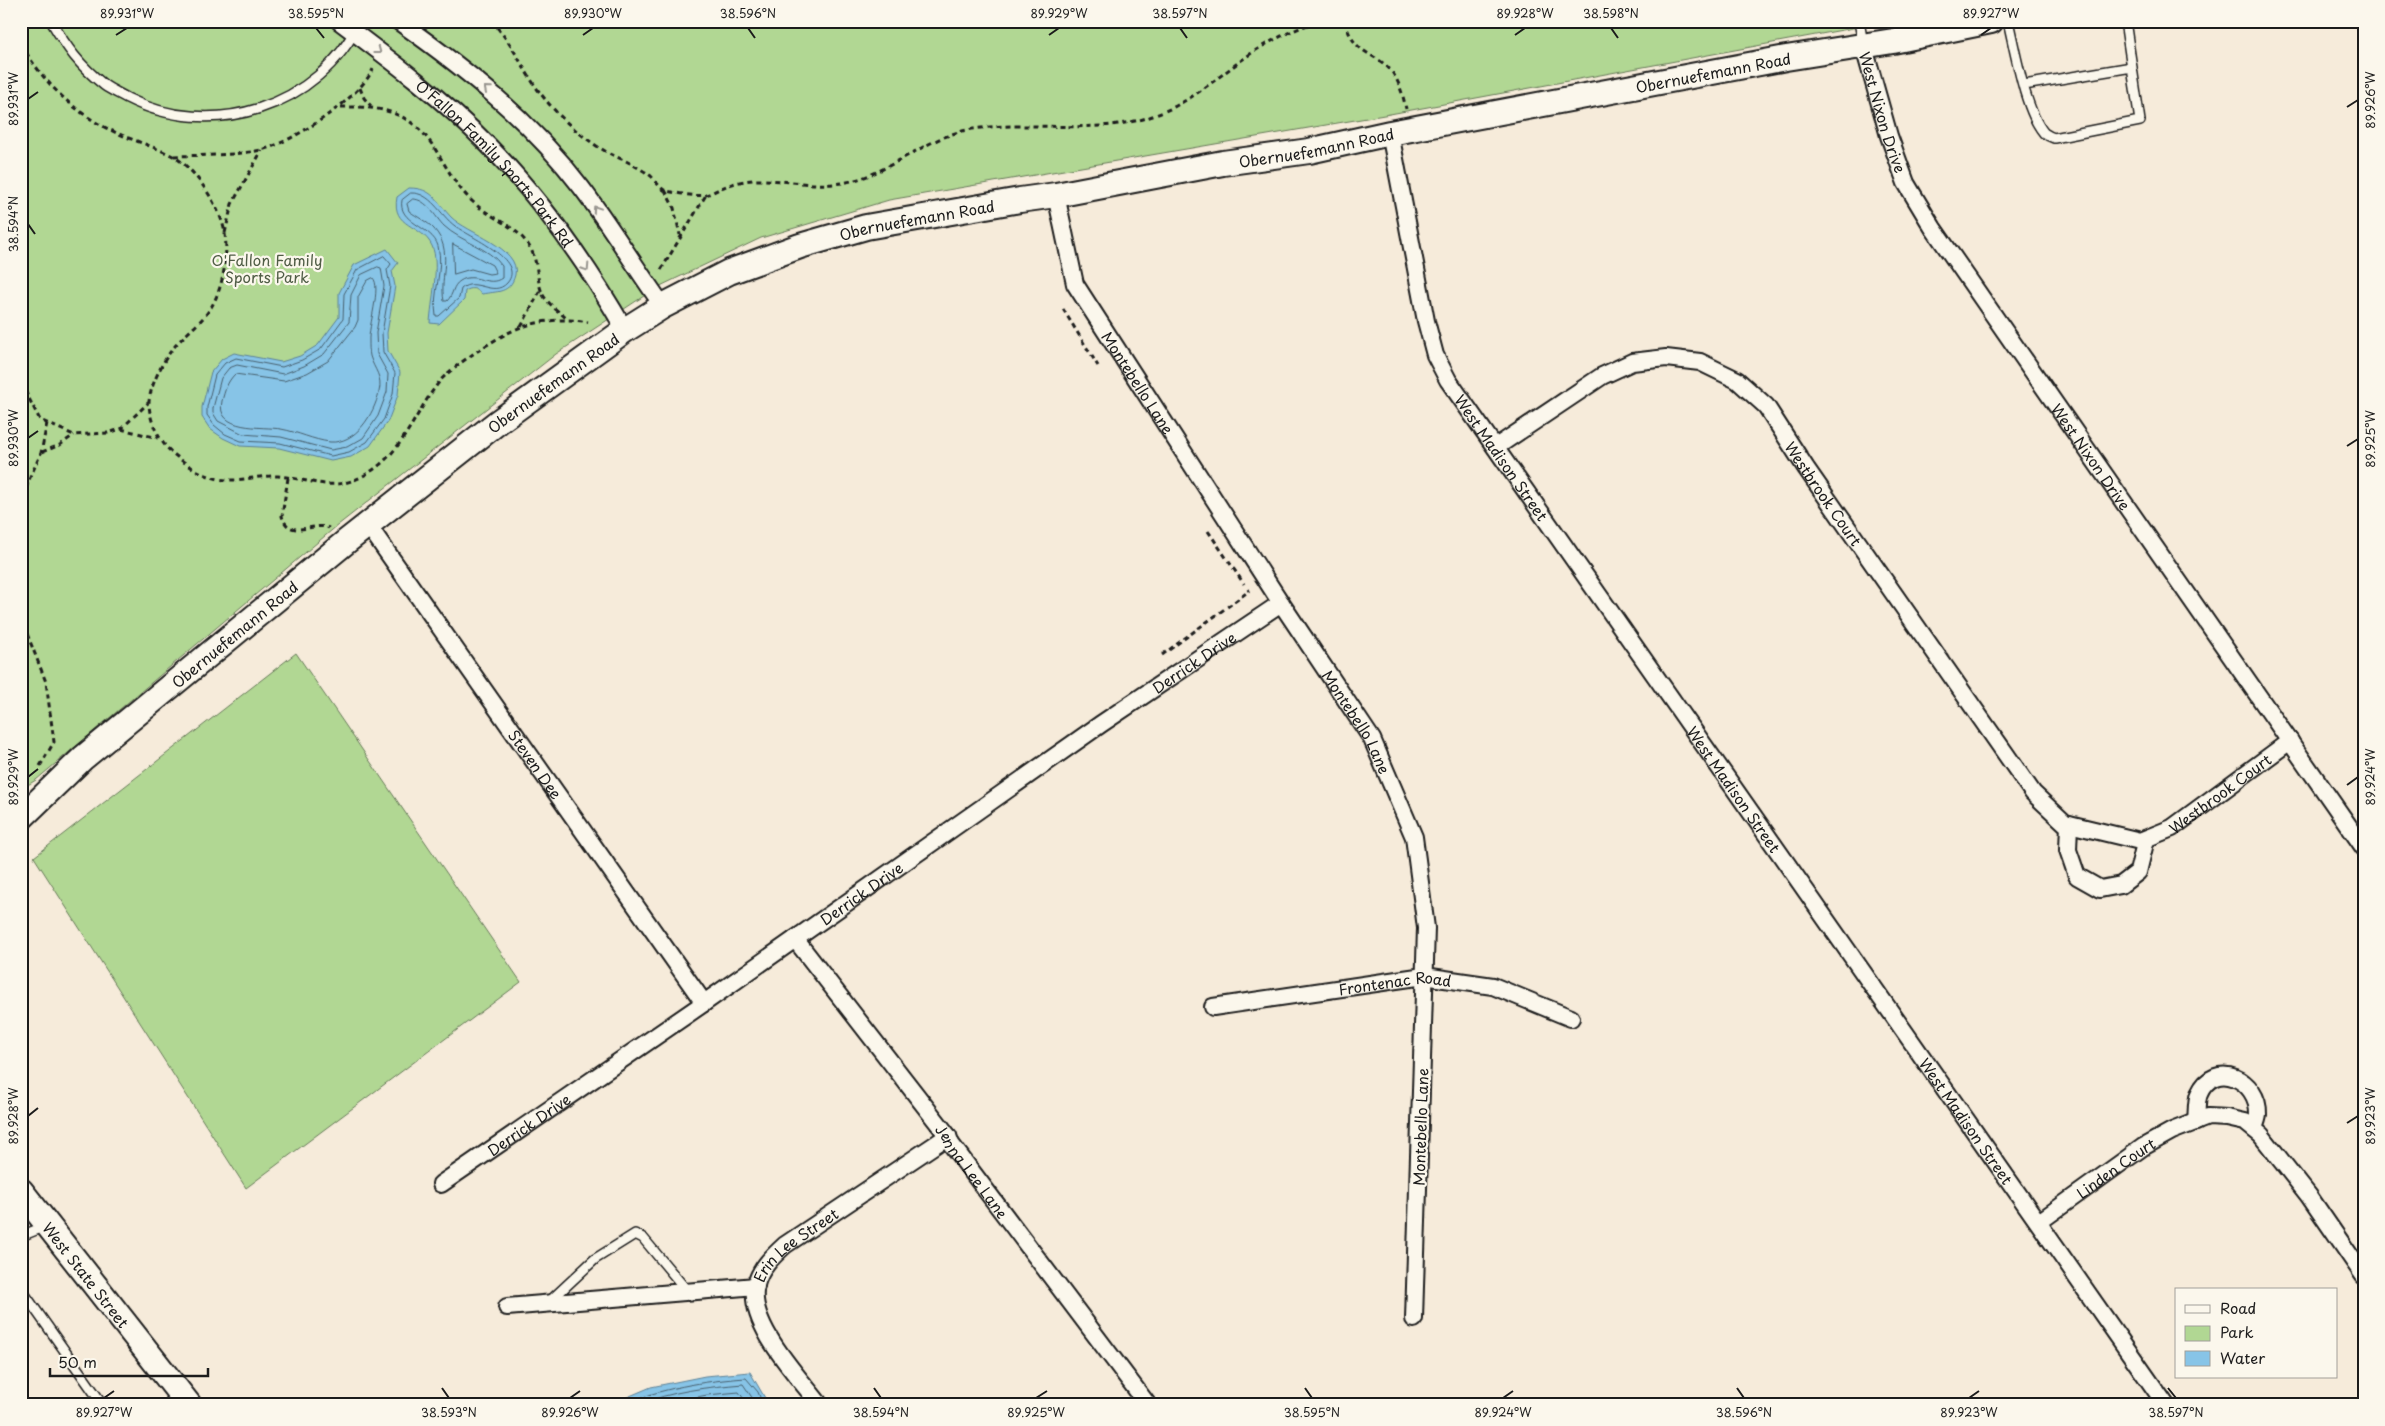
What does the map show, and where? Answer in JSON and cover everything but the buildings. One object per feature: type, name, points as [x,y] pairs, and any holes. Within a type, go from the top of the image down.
[{"type":"street","name":"O'Fallon Family Sports Park Rd","points":[[339,21],[358,27],[381,53],[438,99],[473,131],[524,185],[574,250],[625,330]]},
{"type":"street","points":[[398,21],[458,63],[508,107],[548,148],[581,187],[663,306]]},
{"type":"street","name":"Obernuefemann Road","points":[[21,818],[83,758],[368,525],[498,422],[625,330],[663,306],[729,272],[800,246],[866,227],[1056,195],[1223,163],[1309,151],[1390,133],[1863,44],[1893,41],[1991,21]]},
{"type":"street","name":"West Nixon Drive","points":[[1863,44],[1889,136],[1906,183],[1933,228],[2364,848]]},
{"type":"street","name":"West Madison Street","points":[[1390,133],[1426,321],[1434,355],[1448,380],[2166,1405]]},
{"type":"street","name":"Montebello Lane","points":[[1056,195],[1075,284],[1281,603],[1372,739],[1414,837],[1426,928],[1414,1319]]},
{"type":"street","name":"Westbrook Court","points":[[1496,447],[1602,376],[1632,362],[1666,358],[1700,362],[1737,380],[1766,406],[1806,468],[2033,793],[2065,823],[2140,841],[2146,839],[2172,828],[2290,742]]},
{"type":"street","name":"Steven Dee","points":[[368,525],[704,1003]]},
{"type":"street","name":"Derrick Drive","points":[[441,1184],[704,1003],[1093,730],[1281,603]]},
{"type":"street","points":[[2069,824],[2068,850],[2077,876],[2100,889],[2121,885],[2138,872],[2146,839]]},
{"type":"street","name":"Jenna Lee Lane","points":[[795,939],[948,1136],[951,1144],[1148,1405]]},
{"type":"street","name":"Frontenac Road","points":[[1213,1007],[1424,976],[1493,986],[1571,1018]]},
{"type":"street","points":[[2196,1122],[2199,1094],[2213,1078],[2227,1075],[2246,1083],[2256,1099],[2258,1114],[2254,1129]]},
{"type":"street","name":"Linden Court","points":[[2039,1222],[2143,1147],[2172,1131],[2208,1117],[2227,1118],[2245,1122],[2254,1129],[2309,1196],[2364,1276]]},
{"type":"street","name":"Erin Lee Street","points":[[507,1307],[756,1286],[767,1263],[785,1244],[948,1136]]},
{"type":"street","name":"West State Street","points":[[21,1191],[189,1405]]},
{"type":"street","points":[[756,1286],[757,1313],[769,1338],[820,1405]]},
{"type":"lane","points":[[51,21],[70,54],[105,86],[148,108],[194,118],[242,115],[287,98],[326,70],[358,27]]},
{"type":"lane","points":[[1859,21],[1863,44]]},
{"type":"lane","points":[[2008,21],[2024,85],[2034,112],[2045,134],[2054,138],[2140,121],[2125,21]]},
{"type":"lane","points":[[2364,24],[2362,24],[2364,34]]},
{"type":"lane","points":[[2024,85],[2132,66]]},
{"type":"lane","points":[[21,1236],[48,1225]]},
{"type":"lane","points":[[547,1304],[596,1259],[635,1234],[643,1238],[688,1292]]},
{"type":"lane","points":[[21,1289],[103,1405]]},
{"type":"path","points":[[491,21],[518,54],[527,73],[544,97],[563,119],[605,151],[632,164],[650,176],[664,190],[674,208],[680,236]]},
{"type":"path","points":[[664,190],[706,196],[734,184],[754,180],[822,184],[852,181],[876,172],[939,140],[965,130],[1027,125],[1084,128],[1133,123],[1164,112],[1189,99],[1261,48],[1291,31],[1318,21]]},
{"type":"path","points":[[1345,21],[1354,42],[1364,52],[1392,72],[1403,96],[1406,110]]},
{"type":"path","points":[[21,44],[53,90],[71,106],[112,132],[174,156],[262,150],[287,139],[340,107],[360,88],[372,73],[381,53]]},
{"type":"path","points":[[360,88],[364,98],[371,107]]},
{"type":"path","points":[[340,107],[371,107],[392,112],[409,120],[434,147],[445,168],[472,201],[518,233],[529,246],[537,262],[541,290],[552,306],[566,318]]},
{"type":"path","points":[[21,383],[40,420],[74,435],[102,434],[120,429],[149,402],[157,376],[173,348],[212,307],[224,273],[225,234],[232,204],[262,150]]},
{"type":"path","points":[[174,156],[206,191],[218,210],[225,234]]},
{"type":"path","points":[[661,270],[706,196]]},
{"type":"path","points":[[521,327],[541,290]]},
{"type":"path","points":[[1063,309],[1098,366]]},
{"type":"path","points":[[149,402],[159,438],[173,454],[206,475],[228,480],[276,476],[328,485],[345,483],[364,475],[383,462],[400,444],[441,379],[471,356],[521,327],[566,318],[588,322]]},
{"type":"path","points":[[21,505],[28,482],[41,453],[47,423]]},
{"type":"path","points":[[120,429],[159,438]]},
{"type":"path","points":[[41,453],[60,445],[74,435]]},
{"type":"path","points":[[288,478],[282,516],[284,522],[289,528],[296,530],[322,526],[328,527],[331,530]]},
{"type":"path","points":[[1162,655],[1249,591],[1208,531]]},
{"type":"path","points":[[21,608],[24,626],[46,682],[54,742],[37,769]]},
{"type":"green space","name":"O'Fallon Family Sports Park","points":[[21,21],[1891,21],[1390,114],[889,200],[761,238],[656,288],[556,354],[338,525],[36,780],[21,789]]},
{"type":"green space","points":[[296,653],[521,982],[246,1188],[34,857]]},
{"type":"water","points":[[409,188],[424,190],[429,193],[451,217],[502,249],[515,265],[515,275],[510,286],[498,292],[482,294],[478,290],[467,290],[465,291],[464,300],[439,324],[430,323],[435,273],[432,246],[421,233],[403,220],[396,207],[397,197]]},
{"type":"water","points":[[387,249],[398,263],[392,271],[395,286],[387,333],[388,351],[400,372],[398,395],[388,421],[370,446],[351,457],[331,461],[279,448],[240,446],[210,429],[202,417],[202,407],[211,372],[222,359],[234,353],[281,362],[300,356],[318,345],[339,317],[339,293],[354,265]]},
{"type":"water","points":[[750,1372],[769,1405],[595,1405],[618,1401],[651,1387],[705,1376]]}]
